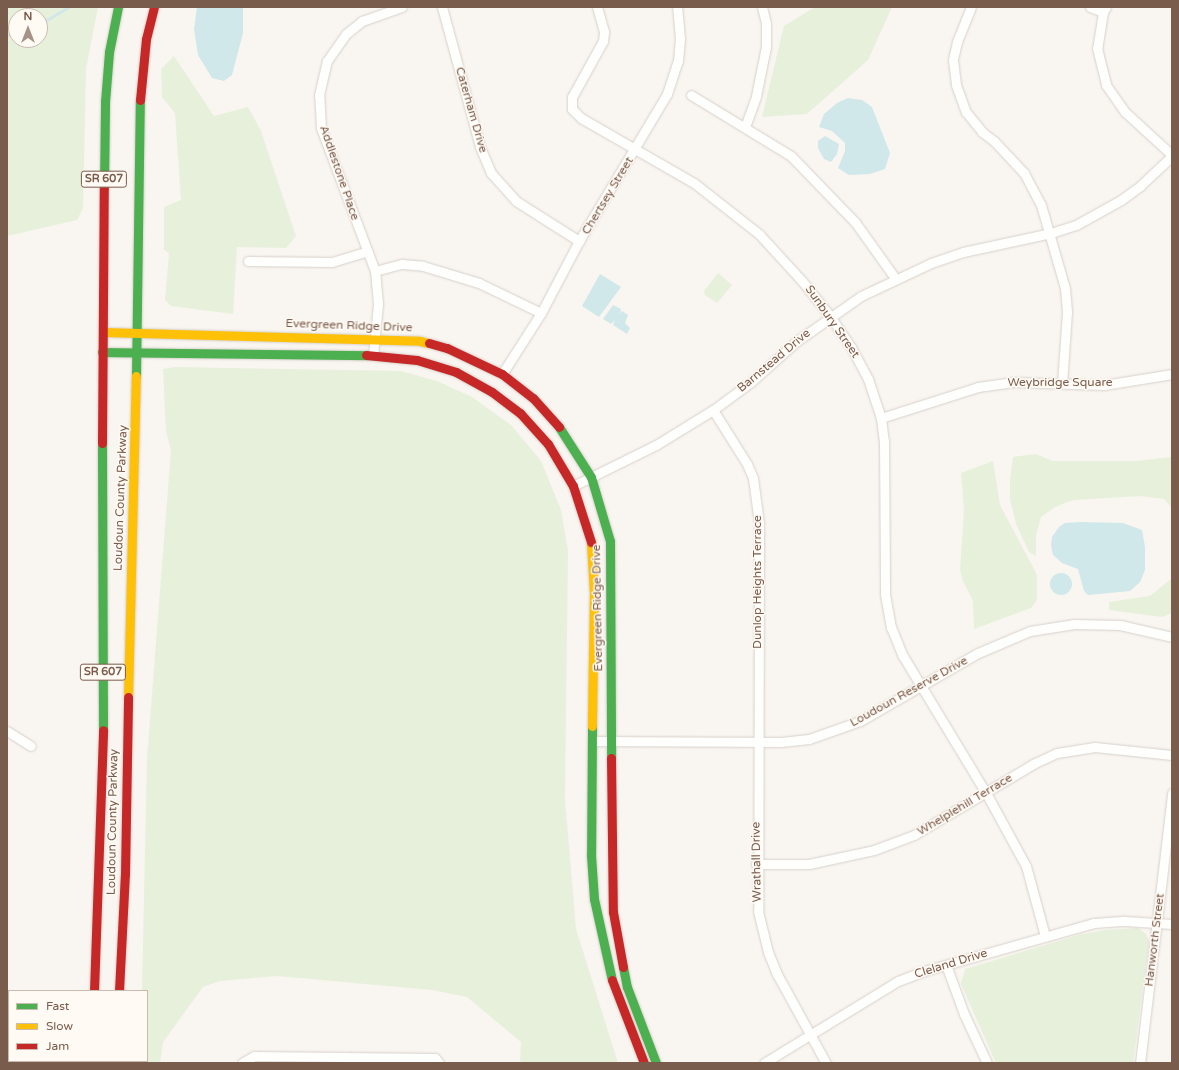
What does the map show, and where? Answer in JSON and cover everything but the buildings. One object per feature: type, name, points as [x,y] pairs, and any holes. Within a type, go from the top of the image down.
[{"type":"street","name":"Loudoun County Parkway","points":[[94,990],[103,773],[102,332],[105,102],[109,52],[118,7]]},
{"type":"street","name":"Loudoun County Parkway","points":[[119,990],[125,874],[129,615],[138,333],[140,88],[144,54],[154,7]]},
{"type":"street","name":"Addlestone Place","points":[[372,355],[376,338],[378,304],[375,271],[322,128],[318,95],[327,61],[346,34],[362,22],[402,7]]},
{"type":"street","name":"Caterham Drive","points":[[442,7],[480,147],[491,173],[516,201],[580,241]]},
{"type":"street","name":"Sunbury Street","points":[[597,7],[604,32],[603,41],[572,97],[572,110],[581,118],[635,151],[694,183],[759,234],[802,281],[830,316],[851,347],[868,379],[881,418],[886,472],[885,594],[891,628],[903,656],[986,793],[1026,866],[1045,936]]},
{"type":"street","name":"Chertsey Street","points":[[502,374],[541,313],[580,241],[635,151],[667,94],[678,61],[680,40],[677,7]]},
{"type":"street","points":[[745,127],[756,96],[766,47],[766,24],[762,7]]},
{"type":"street","points":[[971,7],[957,42],[953,60],[959,98],[966,112],[982,132],[994,142],[1024,173],[1042,205],[1065,288],[1067,312],[1062,383]]},
{"type":"street","points":[[1090,7],[1104,10],[1097,48],[1106,85],[1124,112],[1172,155]]},
{"type":"street","points":[[691,96],[745,127],[798,164],[854,222],[895,278]]},
{"type":"street","name":"Barnstead Drive","points":[[573,486],[656,444],[713,410],[830,316],[861,296],[895,278],[964,252],[1051,233],[1076,225],[1121,200],[1140,186],[1172,155]]},
{"type":"street","points":[[248,261],[332,262],[367,251]]},
{"type":"street","points":[[375,271],[402,264],[423,266],[479,283],[541,313]]},
{"type":"street","name":"Evergreen Ridge Drive","points":[[102,332],[376,338],[420,341],[447,348],[502,374],[533,398],[555,422],[573,446],[591,477],[604,515],[612,560],[611,868],[617,940],[633,1010],[656,1063]]},
{"type":"street","name":"Evergreen Ridge Drive","points":[[102,352],[372,355],[397,357],[436,365],[492,392],[534,426],[548,444],[573,486],[587,526],[593,560],[593,741],[591,855],[594,900],[610,975],[644,1063]]},
{"type":"street","name":"Weybridge Square","points":[[881,418],[978,387],[1012,382],[1104,385],[1172,374]]},
{"type":"street","name":"Dunlop Heights Terrace","points":[[713,410],[747,464],[757,504],[757,742]]},
{"type":"street","name":"Loudoun Reserve Drive","points":[[593,741],[757,742],[809,738],[833,732],[860,721],[996,644],[1030,631],[1074,624],[1120,625],[1172,637]]},
{"type":"street","points":[[7,731],[31,746]]},
{"type":"street","name":"Wrathall Drive","points":[[757,742],[756,864],[758,911],[768,952],[809,1036],[826,1063]]},
{"type":"street","name":"Whelplehill Terrace","points":[[756,864],[810,864],[874,850],[914,835],[1033,764],[1076,749],[1122,748],[1172,754]]},
{"type":"street","name":"Hanworth Street","points":[[1140,1063],[1158,922],[1172,793]]},
{"type":"street","name":"Cleland Drive","points":[[764,1063],[898,981],[946,965],[1045,936],[1094,924],[1158,922],[1172,924]]},
{"type":"street","points":[[946,965],[987,1063]]},
{"type":"street","points":[[242,1063],[254,1056],[295,1060],[409,1060],[435,1058],[439,1063]]},
{"type":"green space","points":[[7,7],[98,7],[86,69],[83,208],[77,220],[7,236]]},
{"type":"green space","points":[[815,7],[892,7],[868,60],[807,114],[762,117],[784,26]]},
{"type":"green space","points":[[174,56],[214,116],[248,107],[261,131],[296,236],[286,248],[237,247],[233,314],[171,306],[165,300],[169,253],[164,250],[164,207],[181,200],[175,113],[162,97],[161,69]]},
{"type":"green space","points":[[718,273],[732,285],[717,303],[705,295],[704,291]]},
{"type":"green space","points":[[174,367],[401,371],[437,381],[472,397],[511,425],[541,461],[561,510],[568,551],[565,799],[576,929],[618,1063],[520,1063],[521,1042],[467,997],[432,990],[277,976],[220,981],[203,987],[163,1042],[160,1063],[141,1063],[148,1062],[148,990],[142,990],[147,758],[171,450],[166,431],[163,369]]},
{"type":"green space","points":[[1036,454],[1053,461],[1137,461],[1172,457],[1172,508],[1164,499],[1141,496],[1073,500],[1055,507],[1041,517],[1036,536],[1036,556],[1029,552],[1016,524],[1010,499],[1010,480],[1013,457]]},
{"type":"green space","points":[[993,461],[1000,505],[1037,575],[1037,600],[1031,608],[974,629],[973,601],[963,581],[960,570],[964,510],[961,473]]},
{"type":"green space","points":[[1172,578],[1172,613],[1162,617],[1109,610],[1109,602],[1150,596]]},
{"type":"green space","points":[[1138,928],[1146,934],[1149,942],[1133,1063],[996,1063],[961,984],[965,969],[1079,935],[1105,930]]},
{"type":"water","points":[[197,7],[243,7],[243,33],[232,75],[224,81],[212,78],[198,55],[194,29]]},
{"type":"water","points":[[848,98],[862,100],[872,107],[890,153],[885,169],[870,174],[849,175],[838,168],[845,151],[845,143],[832,131],[819,127],[824,114],[837,103]]},
{"type":"water","points":[[825,136],[839,144],[837,154],[831,162],[824,159],[818,148],[818,141]]},
{"type":"water","points":[[600,274],[621,287],[599,317],[582,306]]},
{"type":"water","points":[[613,305],[621,309],[620,314],[622,311],[628,315],[625,323],[630,328],[627,334],[613,325],[615,320],[611,324],[603,319]]},
{"type":"water","points":[[1065,523],[1123,523],[1142,530],[1145,547],[1145,570],[1140,582],[1130,591],[1088,595],[1084,591],[1078,569],[1062,563],[1053,555],[1051,545],[1052,537],[1059,527]]},
{"type":"water","points":[[1061,573],[1069,576],[1072,584],[1069,592],[1061,595],[1053,592],[1050,584],[1053,576]]},
{"type":"waterway","points":[[48,19],[68,7]]},
{"type":"traffic: fast","points":[[104,188],[105,102],[109,52],[118,7]]},
{"type":"traffic: fast","points":[[136,376],[140,100]]},
{"type":"traffic: fast","points":[[102,352],[366,355]]},
{"type":"traffic: fast","points":[[559,427],[591,477],[610,541],[611,758]]},
{"type":"traffic: fast","points":[[102,443],[103,730]]},
{"type":"traffic: fast","points":[[592,726],[591,855],[594,899],[612,980]]},
{"type":"traffic: fast","points":[[623,967],[627,987],[656,1063]]},
{"type":"traffic: slow","points":[[103,332],[420,341],[429,343]]},
{"type":"traffic: slow","points":[[128,697],[136,376]]},
{"type":"traffic: slow","points":[[591,542],[594,593],[592,726]]},
{"type":"traffic: jam","points":[[140,100],[146,39],[154,7]]},
{"type":"traffic: jam","points":[[102,443],[104,188]]},
{"type":"traffic: jam","points":[[429,343],[447,348],[502,374],[533,398],[559,427]]},
{"type":"traffic: jam","points":[[366,355],[417,360],[456,372],[492,392],[520,413],[548,444],[573,486],[591,542]]},
{"type":"traffic: jam","points":[[119,990],[125,874],[128,697]]},
{"type":"traffic: jam","points":[[94,990],[103,730]]},
{"type":"traffic: jam","points":[[611,758],[613,912],[623,967]]},
{"type":"traffic: jam","points":[[612,980],[644,1063]]}]
